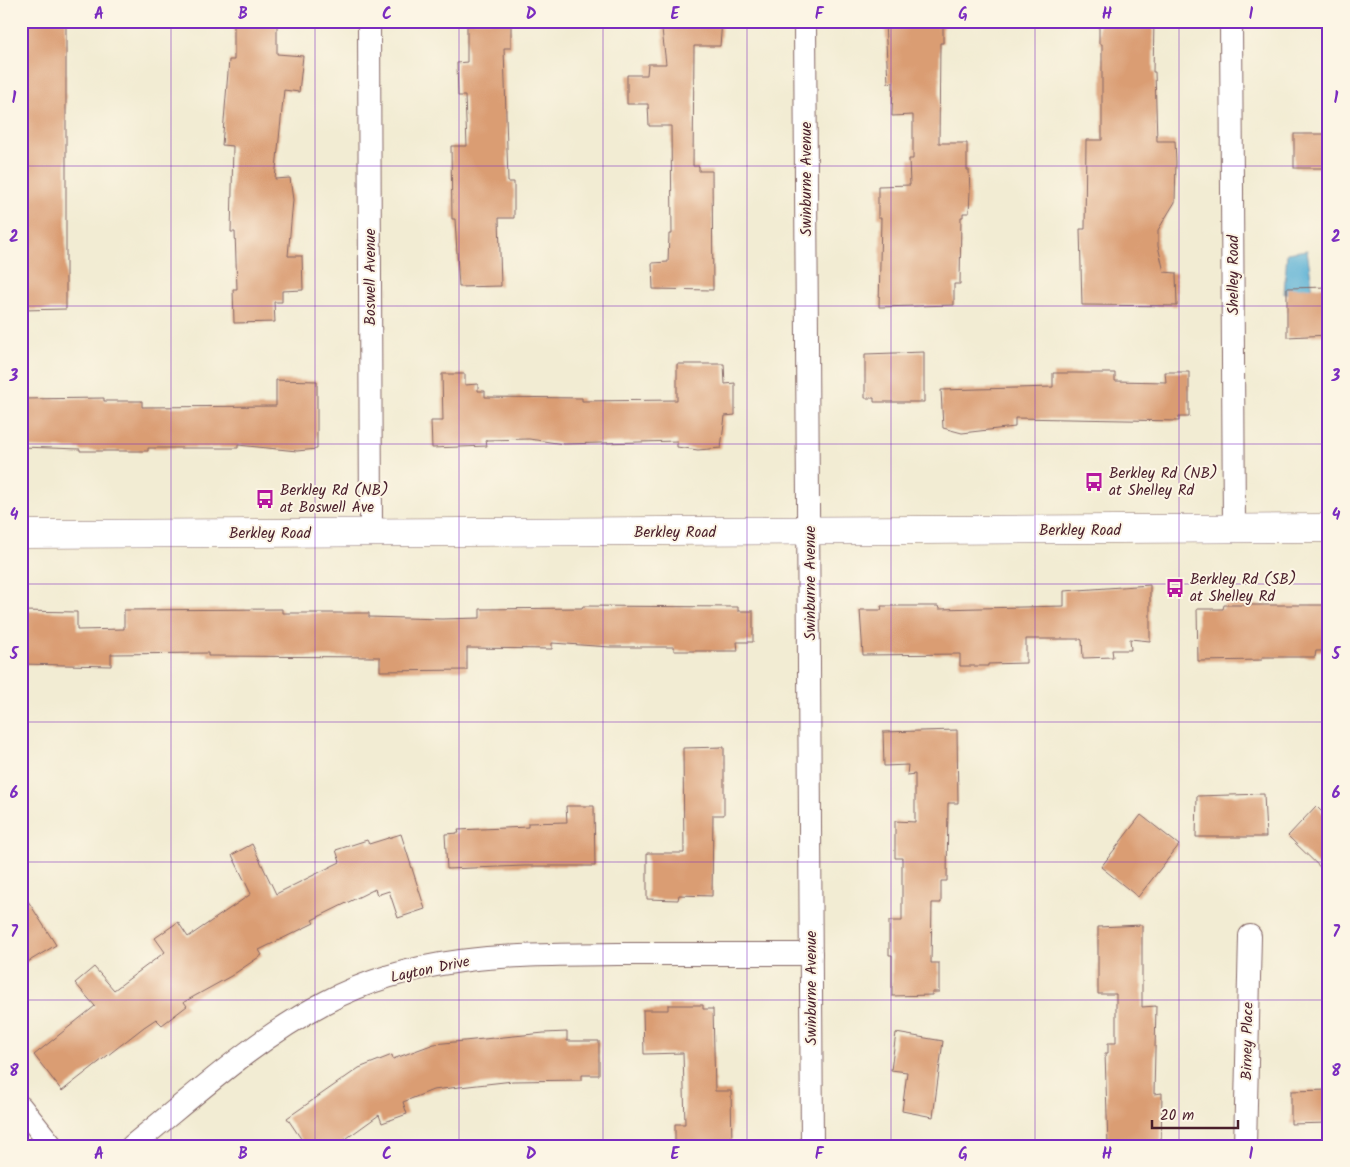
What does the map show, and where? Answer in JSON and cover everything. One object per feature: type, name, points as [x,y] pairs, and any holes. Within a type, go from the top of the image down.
[{"type":"street","name":"Boswell Avenue","points":[[369,21],[371,533]]},
{"type":"street","name":"Swinburne Avenue","points":[[805,21],[810,532],[812,1146]]},
{"type":"street","name":"Shelley Road","points":[[1231,21],[1234,529]]},
{"type":"street","name":"Berkley Road","points":[[21,534],[810,532],[1329,528]]},
{"type":"street","name":"Birney Place","points":[[1245,1146],[1250,936]]},
{"type":"street","name":"Layton Drive","points":[[132,1146],[292,1021],[328,1001],[370,983],[419,968],[452,961],[530,955],[811,954]]},
{"type":"street","points":[[21,1107],[52,1146]]},
{"type":"water","points":[[1307,250],[1313,291],[1284,294],[1287,253]]},
{"type":"building","points":[[21,21],[66,21],[66,309],[22,310]]},
{"type":"building","points":[[234,21],[277,21],[277,54],[303,56],[299,92],[284,90],[275,179],[290,178],[293,200],[288,256],[302,256],[303,290],[282,291],[282,302],[274,302],[275,322],[234,323],[233,289],[237,289],[235,232],[231,232],[233,146],[222,145],[229,60],[234,60]]},
{"type":"building","points":[[467,21],[511,21],[511,48],[504,48],[508,182],[514,182],[514,218],[499,218],[501,286],[459,287],[455,219],[452,219],[451,146],[467,146],[465,96],[458,96],[457,63],[467,62]]},
{"type":"building","points":[[661,21],[722,21],[720,46],[694,46],[693,166],[699,166],[699,171],[712,171],[713,290],[653,289],[652,263],[668,262],[669,234],[672,234],[671,126],[649,126],[648,104],[627,104],[627,75],[647,75],[648,64],[666,64]]},
{"type":"building","points":[[885,21],[943,21],[943,43],[940,43],[939,143],[967,143],[967,170],[969,170],[970,192],[969,213],[963,213],[963,217],[961,217],[960,284],[954,284],[954,305],[879,307],[881,218],[878,218],[878,186],[910,185],[909,159],[913,159],[913,115],[892,116],[893,82],[888,83]]},
{"type":"building","points":[[1099,21],[1154,21],[1153,72],[1155,72],[1157,141],[1175,141],[1176,162],[1175,202],[1158,230],[1158,246],[1164,272],[1176,273],[1177,306],[1082,305],[1080,229],[1085,229],[1086,140],[1102,140],[1102,44],[1099,44]]},
{"type":"building","points":[[1294,134],[1329,134],[1329,168],[1294,168]]},
{"type":"building","points":[[1329,287],[1329,335],[1287,337],[1287,288]]},
{"type":"building","points":[[924,352],[924,402],[874,402],[874,398],[865,398],[865,354]]},
{"type":"building","points":[[677,364],[724,364],[725,384],[735,383],[735,415],[725,416],[721,448],[698,450],[677,447],[677,441],[564,444],[529,439],[486,440],[487,446],[432,448],[431,421],[443,421],[442,374],[465,374],[465,385],[478,384],[478,391],[485,391],[485,397],[582,398],[582,401],[677,400]]},
{"type":"building","points":[[1165,372],[1189,372],[1189,417],[1179,417],[1179,421],[1015,418],[1015,427],[962,433],[943,428],[941,390],[1053,387],[1053,373],[1115,373],[1115,381],[1166,382]]},
{"type":"building","points":[[276,380],[317,381],[317,449],[297,451],[238,445],[238,448],[148,448],[148,451],[80,451],[80,449],[21,447],[21,399],[104,398],[104,401],[142,401],[142,407],[276,406]]},
{"type":"building","points":[[1150,585],[1150,641],[1130,639],[1131,650],[1112,650],[1113,657],[1083,658],[1082,640],[1080,639],[1026,639],[1026,663],[988,664],[988,666],[960,666],[960,654],[863,655],[860,610],[882,610],[881,606],[938,606],[939,609],[1064,606],[1064,591]]},
{"type":"building","points":[[1224,605],[1329,605],[1329,651],[1316,651],[1315,657],[1262,657],[1262,660],[1198,661],[1197,609],[1223,609]]},
{"type":"building","points":[[583,606],[738,607],[738,611],[753,611],[753,642],[737,642],[738,651],[674,651],[674,647],[610,647],[552,643],[552,649],[467,648],[467,670],[380,671],[380,657],[208,656],[208,653],[111,654],[111,666],[21,664],[21,611],[77,612],[77,630],[124,629],[124,610],[282,609],[282,613],[369,613],[369,617],[442,619],[480,618],[480,609],[582,608]]},
{"type":"building","points":[[957,730],[958,803],[948,803],[947,881],[941,881],[941,903],[932,903],[931,963],[939,963],[939,992],[932,992],[932,995],[892,996],[892,955],[889,955],[889,921],[902,921],[902,858],[895,858],[895,821],[915,822],[915,774],[907,775],[908,765],[884,766],[883,732]]},
{"type":"building","points":[[724,747],[724,815],[713,815],[712,896],[679,895],[678,900],[647,899],[647,853],[684,853],[683,748]]},
{"type":"building","points":[[1264,794],[1266,837],[1196,837],[1197,796]]},
{"type":"building","points":[[566,806],[594,806],[595,866],[447,869],[445,834],[459,833],[458,830],[528,827],[528,823],[567,822]]},
{"type":"building","points":[[1316,806],[1329,819],[1329,876],[1288,836]]},
{"type":"building","points":[[1141,815],[1179,845],[1138,897],[1101,867]]},
{"type":"building","points":[[401,834],[425,909],[398,918],[389,891],[377,895],[375,889],[312,920],[314,923],[259,950],[262,955],[231,976],[184,1002],[187,1006],[162,1025],[156,1019],[144,1027],[62,1091],[34,1055],[95,1006],[75,983],[94,967],[114,990],[165,952],[155,938],[178,922],[188,937],[251,894],[232,855],[252,844],[276,894],[340,862],[336,850],[367,840],[369,844]]},
{"type":"building","points":[[21,890],[56,945],[21,966]]},
{"type":"building","points":[[1142,925],[1142,1007],[1156,1006],[1154,1094],[1162,1093],[1161,1146],[1108,1146],[1105,1053],[1108,1053],[1108,1043],[1116,1043],[1116,994],[1098,994],[1098,927]]},
{"type":"building","points":[[668,1005],[703,1005],[703,1009],[713,1009],[715,1091],[731,1091],[732,1146],[675,1146],[675,1124],[685,1124],[683,1053],[644,1054],[643,1010],[668,1010]]},
{"type":"building","points":[[567,1032],[567,1041],[599,1041],[599,1075],[582,1075],[582,1080],[513,1081],[433,1090],[403,1102],[407,1114],[382,1123],[379,1115],[336,1146],[306,1146],[287,1118],[359,1068],[392,1055],[393,1059],[434,1044]]},
{"type":"building","points":[[896,1033],[943,1041],[933,1117],[902,1111],[907,1072],[891,1070]]},
{"type":"building","points":[[1329,1090],[1329,1123],[1291,1124],[1291,1091]]},
{"type":"place","name":"Berkley Rd (NB) at Shelley Rd","points":[[1094,482]]},
{"type":"place","name":"Berkley Rd (NB) at Boswell Ave","points":[[265,499]]},
{"type":"place","name":"Berkley Rd (SB) at Shelley Rd","points":[[1175,588]]}]
